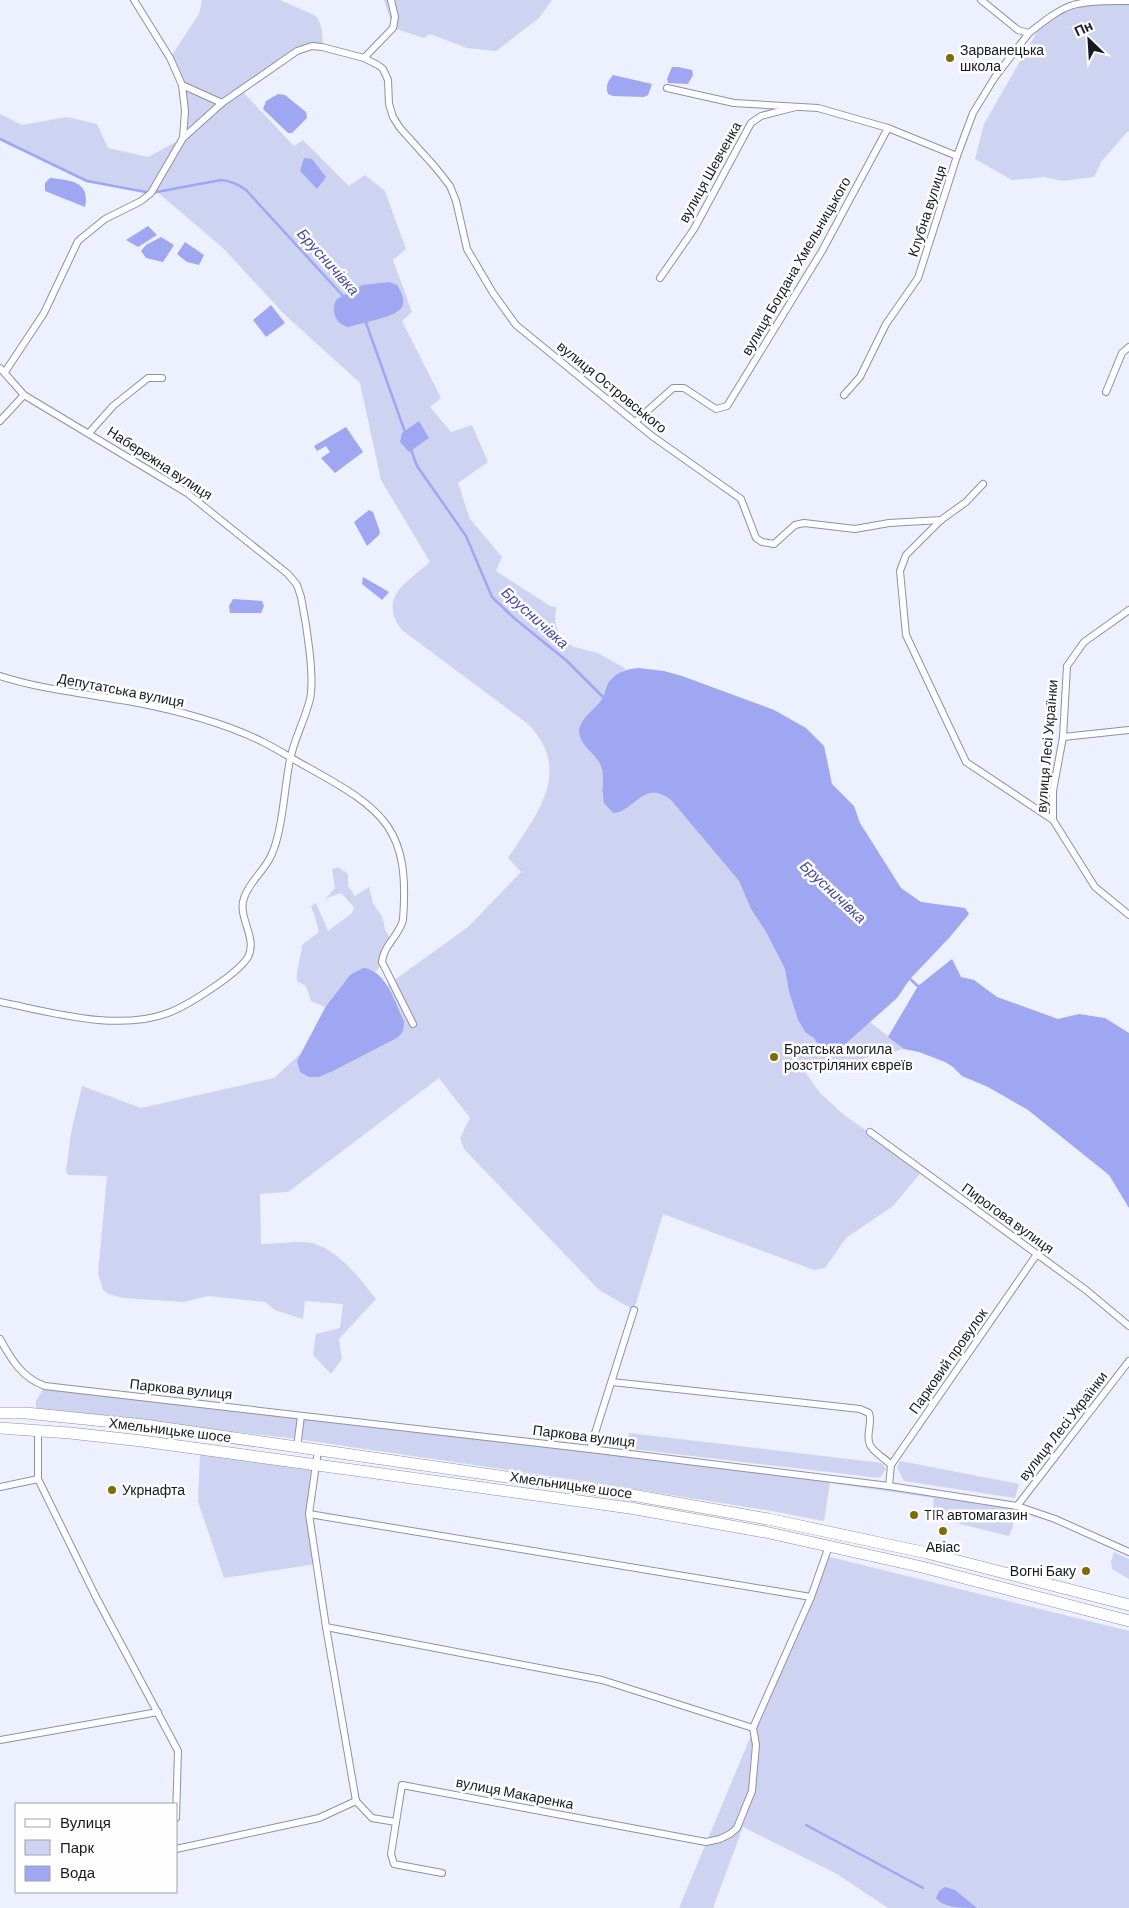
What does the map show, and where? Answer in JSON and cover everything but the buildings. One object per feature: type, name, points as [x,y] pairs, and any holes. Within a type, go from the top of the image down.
[{"type":"highway","name":"Хмельницьке шосе","points":[[0,1413],[144,1425],[632,1495],[768,1519],[927,1552],[1129,1605]]},
{"type":"highway","points":[[38,1430],[39,1415]]},
{"type":"highway","name":"Хмельницьке шосе","points":[[0,1428],[142,1441],[630,1508],[829,1546],[932,1569],[1129,1621]]},
{"type":"street","points":[[134,0],[170,58],[182,85],[185,110],[183,138]]},
{"type":"street","points":[[0,421],[24,395],[2,370],[44,313],[78,241],[105,220],[141,201],[151,193],[183,138],[222,103],[297,51],[304,48],[322,47],[364,58],[393,28],[395,17],[391,0]]},
{"type":"street","points":[[981,0],[1018,30],[1029,33]]},
{"type":"street","name":"Клубна вулиця","points":[[844,395],[860,377],[886,324],[918,278],[974,113],[995,77],[1029,33],[1055,14],[1072,5],[1089,2],[1129,1]]},
{"type":"street","name":"вулиця Островського","points":[[364,58],[378,64],[383,69],[388,80],[389,104],[393,117],[400,128],[450,186],[456,201],[467,249],[493,293],[516,325],[635,422],[741,499],[756,538],[762,542],[774,544],[779,542],[794,526],[804,523],[855,529],[889,523],[941,520]]},
{"type":"street","points":[[182,85],[222,103]]},
{"type":"street","points":[[667,88],[734,103],[818,108],[888,128],[958,156]]},
{"type":"street","name":"вулиця Шевченка","points":[[660,278],[694,229],[751,123],[761,116],[802,106]]},
{"type":"street","name":"вулиця Богдана Хмельницького","points":[[635,422],[673,388],[684,388],[716,409],[727,406],[822,251],[888,128]]},
{"type":"street","points":[[1106,392],[1122,353],[1129,347]]},
{"type":"street","points":[[89,433],[113,406],[148,378],[162,378]]},
{"type":"street","name":"Набережна вулиця","points":[[24,395],[187,493],[288,574],[300,591],[312,690],[307,711],[290,758]]},
{"type":"street","points":[[983,484],[966,502],[941,520],[906,555],[900,571],[906,635],[966,762],[1053,820]]},
{"type":"street","name":"вулиця Лесі Українки","points":[[1129,610],[1084,642],[1067,666],[1063,737],[1053,791],[1053,820],[1096,887],[1129,915]]},
{"type":"street","name":"Депутатська вулиця","points":[[0,676],[36,686],[133,702],[181,714],[253,737],[351,791],[365,801],[381,817],[398,846],[403,862],[403,920],[401,929],[385,951],[382,962],[413,1024]]},
{"type":"street","points":[[1063,737],[1129,730]]},
{"type":"street","points":[[0,1002],[95,1020],[154,1017],[188,1004],[240,966],[247,958],[251,948],[243,910],[243,901],[248,890],[268,862],[274,847],[290,758]]},
{"type":"street","name":"Пирогова вулиця","points":[[870,1132],[1086,1290],[1129,1326]]},
{"type":"street","name":"Парковий провулок","points":[[889,1486],[891,1465],[1037,1254]]},
{"type":"street","points":[[590,1449],[634,1310]]},
{"type":"street","name":"Паркова вулиця","points":[[0,1339],[10,1358],[28,1377],[36,1383],[45,1386],[590,1449],[889,1486],[1017,1506],[1055,1518],[1129,1552]]},
{"type":"street","name":"вулиця Лесі Українки","points":[[1017,1506],[1129,1361]]},
{"type":"street","points":[[612,1382],[860,1409],[869,1413],[871,1419],[869,1444],[891,1465]]},
{"type":"street","points":[[296,1447],[301,1416]]},
{"type":"street","points":[[38,1430],[38,1479],[96,1597],[178,1751],[176,1803]]},
{"type":"street","points":[[318,1450],[309,1514],[356,1801],[372,1818],[396,1822],[392,1854],[394,1864],[442,1873]]},
{"type":"street","points":[[0,1487],[38,1479]]},
{"type":"street","points":[[309,1514],[811,1597]]},
{"type":"street","points":[[326,1627],[602,1680],[753,1728],[811,1597],[829,1546]]},
{"type":"street","points":[[0,1740],[158,1712]]},
{"type":"street","name":"вулиця Макаренка","points":[[396,1822],[402,1785],[706,1842],[720,1839],[737,1828],[752,1791],[756,1745],[753,1728]]},
{"type":"street","points":[[178,1849],[319,1818],[356,1801]]},
{"type":"green space","points":[[202,0],[280,0],[316,16],[320,23],[322,47],[304,48],[241,90],[294,146],[303,140],[349,186],[365,175],[385,191],[406,249],[393,260],[412,312],[402,321],[441,398],[430,407],[451,432],[472,425],[488,462],[458,483],[470,519],[502,557],[496,571],[550,606],[556,607],[555,622],[561,639],[574,647],[598,653],[626,669],[611,678],[603,698],[582,724],[580,738],[599,760],[603,771],[602,797],[613,813],[627,808],[646,794],[661,794],[671,800],[739,881],[751,909],[766,932],[785,969],[789,992],[798,1020],[806,1033],[814,1038],[819,1046],[842,1047],[870,1022],[904,1049],[805,1072],[820,1093],[844,1115],[923,1170],[893,1206],[846,1238],[825,1268],[814,1270],[663,1214],[634,1310],[599,1290],[464,1149],[460,1138],[470,1118],[439,1078],[288,1192],[260,1194],[261,1244],[301,1242],[312,1243],[322,1247],[348,1266],[376,1299],[339,1339],[342,1359],[331,1374],[313,1355],[316,1334],[340,1328],[343,1304],[305,1301],[303,1319],[275,1310],[265,1302],[208,1296],[184,1302],[123,1298],[108,1294],[103,1290],[98,1273],[107,1176],[68,1175],[66,1171],[71,1133],[82,1086],[141,1108],[274,1078],[301,1053],[300,1061],[319,1077],[397,1038],[404,1021],[386,986],[468,927],[521,872],[508,858],[539,809],[546,792],[549,776],[548,759],[541,741],[528,724],[402,630],[395,619],[394,600],[398,592],[404,584],[430,562],[381,480],[360,383],[283,313],[224,249],[155,190],[151,193],[87,181],[0,138],[0,114],[22,125],[67,117],[97,124],[108,148],[148,157],[183,138],[183,92],[170,58],[199,14]]},
{"type":"green space","points":[[384,0],[552,0],[539,18],[496,51],[467,48],[430,34],[424,38],[393,28]]},
{"type":"green space","points":[[1129,4],[1129,132],[1102,161],[1094,177],[1063,181],[1044,177],[1012,180],[975,159],[984,124],[1038,30],[1056,16],[1073,9],[1089,5]]},
{"type":"green space","points":[[338,867],[348,874],[348,886],[355,896],[369,887],[373,903],[383,918],[385,930],[390,938],[381,953],[379,968],[375,972],[370,969],[350,975],[325,1007],[311,1001],[306,986],[297,981],[297,972],[302,945],[319,932],[311,906],[316,903],[328,931],[352,913],[354,907],[341,893],[325,899],[335,888],[332,869]]},
{"type":"green space","points":[[45,1386],[590,1449],[1017,1506],[1009,1536],[932,1517],[934,1498],[830,1483],[824,1521],[590,1482],[297,1439],[36,1408],[36,1401]]},
{"type":"green space","points":[[629,1433],[882,1463],[886,1469],[880,1478],[633,1449],[627,1442]]},
{"type":"green space","points":[[200,1453],[315,1468],[309,1514],[316,1564],[224,1578],[198,1502]]},
{"type":"green space","points":[[900,1461],[1019,1484],[1015,1498],[904,1481],[897,1468]]},
{"type":"green space","points":[[1114,1552],[1129,1559],[1129,1579],[1112,1569],[1111,1562]]},
{"type":"green space","points":[[826,1556],[1129,1631],[1129,1908],[888,1908],[837,1874],[743,1827],[713,1908],[679,1908]]},
{"type":"water","points":[[672,67],[692,70],[693,75],[688,84],[668,83],[667,79]]},
{"type":"water","points":[[613,75],[652,84],[648,95],[644,97],[613,96],[608,94],[608,84]]},
{"type":"water","points":[[278,94],[285,95],[306,112],[307,118],[292,133],[288,133],[263,109],[266,101]]},
{"type":"water","points":[[304,158],[312,159],[326,177],[317,189],[300,171]]},
{"type":"water","points":[[50,178],[71,181],[82,187],[86,198],[85,207],[45,191],[45,183]]},
{"type":"water","points":[[148,226],[157,235],[138,247],[126,240]]},
{"type":"water","points":[[161,237],[174,245],[163,262],[146,258],[141,251],[146,245]]},
{"type":"water","points":[[185,242],[204,255],[199,265],[187,262],[177,254]]},
{"type":"water","points":[[389,282],[397,285],[402,293],[403,305],[400,310],[383,318],[348,327],[340,323],[334,311],[337,299],[362,285]]},
{"type":"water","points":[[271,305],[285,323],[266,337],[253,320]]},
{"type":"water","points":[[419,421],[429,438],[409,452],[400,442],[402,433]]},
{"type":"water","points":[[346,427],[363,452],[335,473],[321,458],[330,452],[326,446],[317,451],[314,446]]},
{"type":"water","points":[[369,510],[373,512],[380,532],[367,546],[354,522]]},
{"type":"water","points":[[363,577],[389,592],[382,600],[362,584]]},
{"type":"water","points":[[233,599],[262,601],[264,606],[261,613],[230,613],[229,606]]},
{"type":"water","points":[[639,668],[664,671],[682,676],[774,710],[806,728],[824,746],[832,784],[854,806],[860,823],[901,888],[921,902],[965,908],[969,914],[910,979],[897,998],[842,1047],[835,1051],[819,1046],[814,1038],[806,1033],[798,1020],[789,992],[785,969],[766,932],[751,909],[739,881],[671,800],[661,794],[646,794],[627,808],[613,813],[604,803],[603,772],[599,762],[583,743],[579,735],[580,726],[602,699],[611,679],[624,671]]},
{"type":"water","points":[[952,959],[961,977],[974,980],[997,997],[1058,1019],[1079,1014],[1105,1018],[1129,1033],[1129,1208],[1109,1175],[1028,1110],[988,1087],[962,1076],[945,1062],[919,1052],[904,1049],[888,1037],[918,986]]},
{"type":"water","points":[[363,968],[378,974],[389,989],[404,1021],[402,1033],[397,1038],[333,1071],[319,1077],[309,1077],[300,1072],[297,1061],[326,1006],[350,975]]},
{"type":"water","points":[[945,1887],[955,1890],[977,1908],[954,1907],[943,1904],[936,1898],[939,1891]]},
{"type":"waterway","name":"Брусничівка","points":[[0,139],[87,181],[151,193],[221,180],[237,184],[246,190],[344,297]]},
{"type":"waterway","name":"Брусничівка","points":[[365,320],[405,432]]},
{"type":"waterway","name":"Брусничівка","points":[[410,447],[417,466],[466,536],[492,597],[514,618],[567,661],[605,699]]},
{"type":"waterway","name":"Брусничівка","points":[[909,978],[920,988]]},
{"type":"waterway","points":[[806,1825],[923,1888]]},
{"type":"place","name":"Зарванецька школа","points":[[950,58]]},
{"type":"place","name":"Братська могила розстріляних євреїв","points":[[774,1057]]},
{"type":"place","name":"Укрнафта","points":[[112,1490]]},
{"type":"place","name":"TIR автомагазин","points":[[914,1515]]},
{"type":"place","name":"Авіас","points":[[943,1531]]},
{"type":"place","name":"Вогні Баку","points":[[1086,1571]]}]
